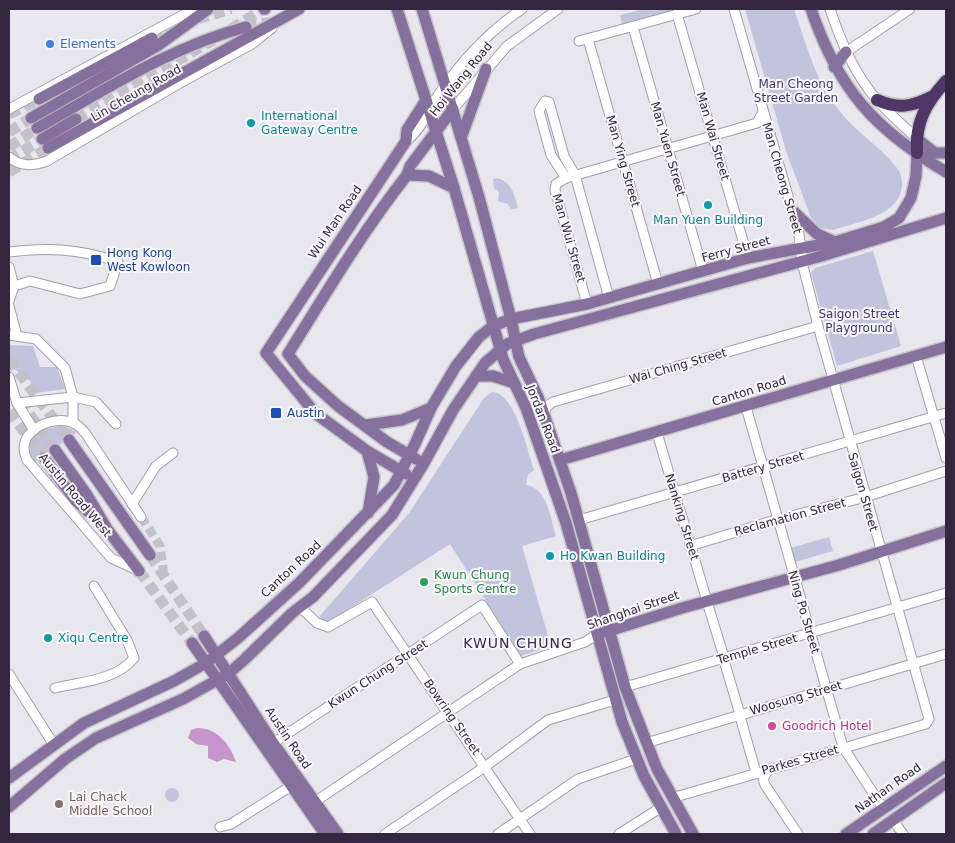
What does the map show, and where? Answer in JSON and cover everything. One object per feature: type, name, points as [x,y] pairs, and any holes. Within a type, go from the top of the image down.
[{"type":"highway","points":[[917,153],[916,138],[923,111],[946,81]]},
{"type":"highway","points":[[877,100],[902,107],[914,105],[933,96]]},
{"type":"main road","name":"Lin Cheung Road","points":[[208,9],[157,46],[34,123],[154,62],[198,42],[246,27]]},
{"type":"main road","name":"Lin Cheung Road","points":[[276,24],[299,9]]},
{"type":"main road","name":"Jordan Road","points":[[397,9],[454,188],[500,349],[526,408],[566,523],[615,700],[636,759],[660,808],[676,834]]},
{"type":"main road","name":"Jordan Road","points":[[422,9],[479,197],[511,318],[519,357],[544,414],[580,520],[625,687],[646,743],[672,798],[693,834]]},
{"type":"main road","points":[[811,9],[820,36],[834,67],[861,106],[888,132],[946,172]]},
{"type":"main road","points":[[76,120],[45,144],[276,24]]},
{"type":"main road","points":[[39,99],[152,38]]},
{"type":"main road","points":[[834,67],[846,52]]},
{"type":"main road","points":[[461,138],[486,68]]},
{"type":"main road","name":"Wui Man Road","points":[[367,451],[315,413],[266,353],[406,141],[406,130],[427,104]]},
{"type":"main road","name":"Hoi Wang Road","points":[[436,133],[453,109]]},
{"type":"main road","points":[[424,463],[387,442],[326,397],[288,354],[371,225],[407,175],[410,166],[436,133]]},
{"type":"main road","points":[[916,138],[935,153],[946,153]]},
{"type":"main road","name":"Ferry Street","points":[[511,318],[588,304],[748,258],[835,242],[884,227],[899,218],[911,198],[916,176],[917,153]]},
{"type":"main road","points":[[407,175],[429,176],[454,188]]},
{"type":"main road","points":[[792,210],[816,234],[835,242]]},
{"type":"main road","points":[[9,806],[65,759],[96,738],[168,707],[223,677],[339,571],[392,516],[453,410],[485,363],[500,349],[515,340],[802,262],[946,218]]},
{"type":"main road","name":"Canton Road","points":[[9,778],[84,724],[158,689],[206,663],[300,582],[389,491],[402,471],[431,408],[456,366],[480,337],[493,326],[511,318]]},
{"type":"main road","name":"Canton Road","points":[[560,460],[946,347]]},
{"type":"main road","points":[[476,376],[493,376],[514,383]]},
{"type":"main road","points":[[366,425],[402,420],[431,408]]},
{"type":"main road","name":"Austin Road West","points":[[69,440],[150,555]]},
{"type":"main road","name":"Austin Road West","points":[[55,450],[87,495],[107,529],[139,571]]},
{"type":"main road","points":[[367,451],[415,478]]},
{"type":"main road","points":[[367,451],[374,476],[368,514]]},
{"type":"main road","points":[[44,458],[76,501],[107,529]]},
{"type":"main road","name":"Shanghai Street","points":[[596,635],[839,565],[880,550],[946,530]]},
{"type":"main road","points":[[204,636],[216,656]]},
{"type":"main road","points":[[192,643],[206,663]]},
{"type":"main road","name":"Austin Road","points":[[216,656],[223,677],[291,786],[338,834]]},
{"type":"main road","name":"Austin Road","points":[[206,663],[223,677],[274,743],[310,804],[325,834]]},
{"type":"main road","name":"Nathan Road","points":[[846,834],[946,766]]},
{"type":"main road","name":"Canton Road","points":[[9,786],[21,770]]},
{"type":"main road","points":[[872,834],[946,783]]},
{"type":"street","points":[[9,109],[194,9]]},
{"type":"street","name":"Hoi Wang Road","points":[[427,104],[485,37],[522,9]]},
{"type":"street","name":"Hoi Wang Road","points":[[453,109],[506,46],[558,9]]},
{"type":"street","points":[[632,27],[696,9]]},
{"type":"street","name":"Man Cheong Street","points":[[734,9],[799,234],[802,262]]},
{"type":"street","points":[[830,9],[846,52],[877,100],[916,138]]},
{"type":"street","points":[[846,52],[910,9]]},
{"type":"street","name":"Man Wai Street","points":[[677,14],[748,258]]},
{"type":"street","name":"Lin Cheung Road","points":[[9,157],[23,165],[35,166],[47,161],[180,83],[252,44],[276,24]]},
{"type":"street","name":"Man Ying Street","points":[[632,27],[583,40],[623,162],[658,284]]},
{"type":"street","name":"Man Yuen Street","points":[[632,27],[703,271]]},
{"type":"street","name":"Man Wui Street","points":[[570,176],[547,144],[539,111],[544,102],[549,102],[570,176],[609,298]]},
{"type":"street","points":[[570,176],[757,123],[763,112]]},
{"type":"street","points":[[757,123],[768,132]]},
{"type":"street","name":"Man Wui Street","points":[[570,176],[556,184],[555,190],[588,304]]},
{"type":"street","points":[[9,252],[54,248],[93,254],[118,262],[110,286],[80,294],[30,281],[14,286]]},
{"type":"street","name":"Saigon Street","points":[[802,262],[832,381],[929,722]]},
{"type":"street","points":[[9,267],[14,286],[9,301]]},
{"type":"street","points":[[9,306],[13,335],[36,339],[65,368],[73,397],[73,423]]},
{"type":"street","name":"Wai Ching Street","points":[[544,414],[547,406],[553,402],[818,326]]},
{"type":"street","points":[[916,356],[946,458]]},
{"type":"street","points":[[9,376],[17,403],[34,430],[53,424],[73,423],[86,434],[141,517]]},
{"type":"street","points":[[17,403],[73,397],[96,402],[116,424]]},
{"type":"street","name":"Ning Po Street","points":[[746,407],[843,747],[884,808]]},
{"type":"street","name":"Battery Street","points":[[580,520],[946,413]]},
{"type":"street","name":"Austin Road West","points":[[34,430],[25,439],[23,448],[31,465],[112,558],[139,571]]},
{"type":"street","name":"Nanking Street","points":[[657,433],[722,654]]},
{"type":"street","points":[[132,504],[156,466],[173,453]]},
{"type":"street","name":"Reclamation Street","points":[[690,546],[777,520],[865,497],[946,471]]},
{"type":"street","points":[[56,688],[114,674],[126,667],[134,658],[127,640],[94,586]]},
{"type":"street","name":"Temple Street","points":[[625,687],[946,593]]},
{"type":"street","name":"Bowring Street","points":[[300,607],[317,623],[328,627],[372,602],[486,766],[530,834]]},
{"type":"street","name":"Kwun Chung Street","points":[[274,743],[482,605],[520,664]]},
{"type":"street","name":"Shanghai Street","points":[[310,804],[520,664],[585,642],[596,635]]},
{"type":"street","name":"Woosung Street","points":[[646,743],[946,654]]},
{"type":"street","points":[[725,664],[755,770]]},
{"type":"street","points":[[9,674],[54,744]]},
{"type":"street","points":[[385,834],[486,766],[548,720],[615,700]]},
{"type":"street","name":"Parkes Street","points":[[672,798],[929,722]]},
{"type":"street","points":[[498,834],[578,779],[636,759]]},
{"type":"street","points":[[769,769],[763,779],[765,785],[798,834]]},
{"type":"street","points":[[220,827],[231,824],[291,786]]},
{"type":"street","points":[[619,834],[660,808]]},
{"type":"street","points":[[893,820],[903,834]]},
{"type":"green space","points":[[644,9],[688,9],[623,28],[620,15]]},
{"type":"green space","name":"Man Cheong Street Garden","points":[[745,9],[794,9],[817,74],[830,98],[845,117],[890,160],[899,172],[902,186],[899,196],[893,205],[885,211],[875,217],[833,230],[820,228],[811,218],[786,151]]},
{"type":"green space","points":[[497,178],[506,182],[514,193],[518,208],[511,209],[508,204],[498,201],[499,192],[494,188],[493,179]]},
{"type":"green space","name":"Saigon Street Playground","points":[[873,251],[901,346],[837,366],[811,273],[815,268]]},
{"type":"green space","points":[[9,345],[33,346],[40,367],[57,367],[65,389],[37,393],[30,381],[9,365]]},
{"type":"green space","points":[[492,392],[500,395],[514,412],[534,470],[528,475],[526,485],[533,487],[544,498],[556,536],[522,546],[551,646],[521,656],[450,544],[327,623],[319,617],[409,513],[484,398]]},
{"type":"green space","points":[[64,426],[77,432],[33,464],[30,446],[34,435],[46,429]]},
{"type":"green space","points":[[829,537],[833,551],[795,562],[791,548]]},
{"type":"green space","points":[[169,788],[175,788],[179,795],[175,802],[169,802],[165,798],[165,792]]},
{"type":"shaded area","points":[[197,728],[211,731],[222,738],[236,762],[224,759],[217,762],[208,758],[208,746],[196,744],[188,738],[191,730]]},
{"type":"tunnel","points":[[152,38],[187,22],[231,9]]},
{"type":"tunnel","points":[[231,29],[264,9]]},
{"type":"tunnel","points":[[246,27],[272,22]]},
{"type":"tunnel","points":[[76,119],[213,40]]},
{"type":"tunnel","points":[[9,114],[39,99]]},
{"type":"tunnel","points":[[9,132],[31,118]]},
{"type":"tunnel","points":[[9,147],[37,128]]},
{"type":"tunnel","points":[[9,160],[42,139]]},
{"type":"tunnel","points":[[9,172],[48,148]]},
{"type":"tunnel","points":[[9,359],[69,440]]},
{"type":"tunnel","points":[[20,401],[55,450]]},
{"type":"tunnel","points":[[9,411],[44,458]]},
{"type":"tunnel","points":[[141,517],[160,546],[164,576]]},
{"type":"tunnel","points":[[150,555],[204,636]]},
{"type":"tunnel","points":[[139,571],[192,643]]},
{"type":"place","name":"Elements","points":[[50,44]]},
{"type":"place","name":"International Gateway Centre","points":[[251,123]]},
{"type":"place","name":"Man Yuen Building","points":[[708,205]]},
{"type":"place","name":"Hong Kong West Kowloon","points":[[96,260]]},
{"type":"place","name":"Austin","points":[[276,413]]},
{"type":"place","name":"Ho Kwan Building","points":[[550,556]]},
{"type":"place","name":"Kwun Chung Sports Centre","points":[[424,582]]},
{"type":"place","name":"Xiqu Centre","points":[[48,638]]},
{"type":"place","name":"Goodrich Hotel","points":[[772,726]]},
{"type":"place","name":"Lai Chack Middle School","points":[[59,804]]},
{"type":"district","name":"KWUN CHUNG","points":[[518,643]]}]
